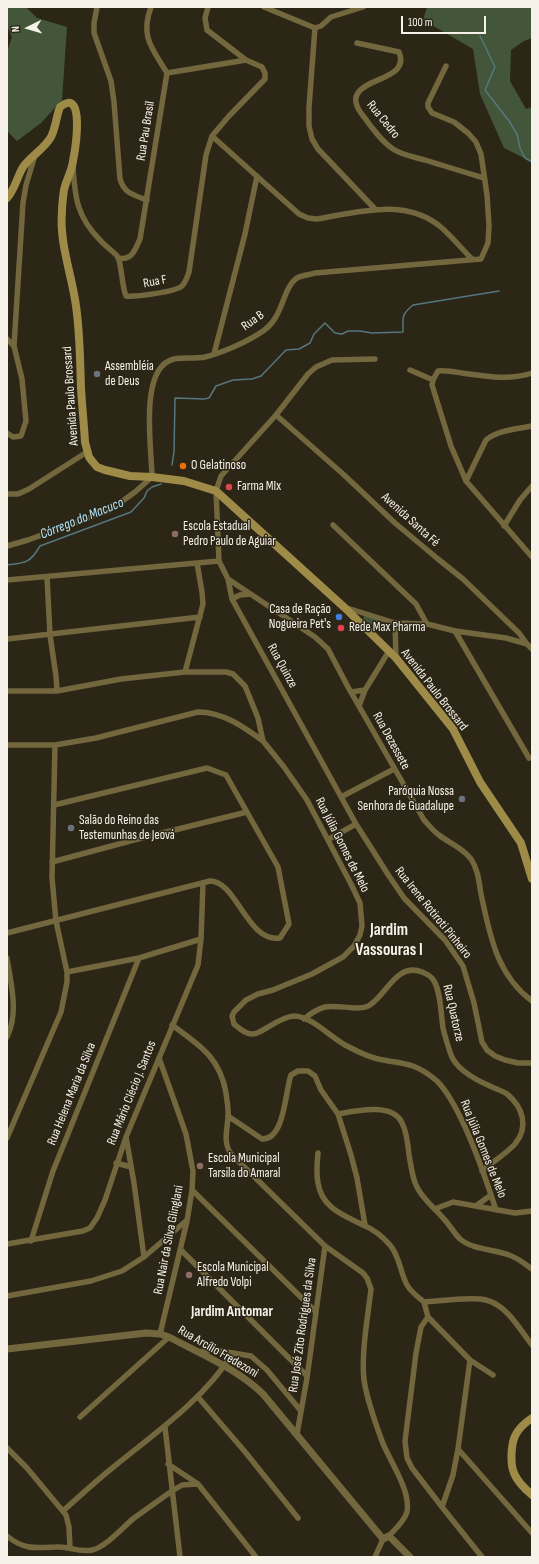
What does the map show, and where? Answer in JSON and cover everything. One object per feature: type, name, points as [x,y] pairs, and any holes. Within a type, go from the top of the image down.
[{"type":"main road","name":"Avenida Paulo Brossard","points":[[7,198],[24,166],[51,138],[56,127],[60,107],[63,104],[71,103],[76,107],[78,126],[73,163],[64,188],[62,213],[64,239],[76,305],[85,442],[89,457],[96,467],[105,470],[130,476],[184,481],[216,491],[345,608],[396,658],[453,729],[480,782],[521,843],[532,879]]},
{"type":"main road","points":[[532,1418],[519,1429],[515,1436],[512,1456],[514,1473],[532,1495]]},
{"type":"street","points":[[97,7],[94,33],[111,81],[120,179],[126,192],[147,200]]},
{"type":"street","points":[[151,7],[146,24],[148,38],[152,48],[168,73],[246,60]]},
{"type":"street","points":[[208,7],[205,18],[207,30],[246,60],[262,67],[265,73],[265,79],[212,136],[299,214],[308,218],[317,219],[375,209],[410,211],[425,217],[442,228],[472,259],[481,258],[488,243],[487,195],[481,154],[476,142],[468,133],[454,122],[432,113],[428,107],[428,103],[446,66]]},
{"type":"street","points":[[264,7],[315,28],[321,26],[332,17],[363,7]]},
{"type":"street","points":[[315,28],[309,107],[309,126],[312,139],[318,149],[375,209]]},
{"type":"street","name":"Rua Cedro","points":[[358,43],[399,52],[401,57],[398,68],[388,76],[364,87],[358,92],[356,100],[356,105],[360,112],[385,142],[393,149],[405,155],[484,178]]},
{"type":"street","name":"Rua Pau Brasil","points":[[118,258],[129,258],[133,254],[140,239],[168,73]]},
{"type":"street","name":"Rua F","points":[[118,258],[123,290],[126,296],[139,296],[176,289],[182,286],[189,272],[206,155],[212,136]]},
{"type":"street","points":[[7,433],[13,437],[20,436],[26,420],[22,379],[14,346],[23,204],[26,185],[35,155]]},
{"type":"street","points":[[73,163],[75,194],[79,210],[86,225],[118,258]]},
{"type":"street","points":[[214,354],[245,234],[257,176]]},
{"type":"street","name":"Rua B","points":[[152,477],[149,408],[152,387],[158,371],[166,362],[174,359],[204,357],[227,350],[263,331],[276,317],[291,284],[297,278],[314,273],[472,259]]},
{"type":"street","points":[[7,339],[14,346]]},
{"type":"street","points":[[216,491],[221,476],[276,415],[308,374],[332,360],[375,358]]},
{"type":"street","points":[[410,370],[433,380]]},
{"type":"street","points":[[532,373],[504,378],[480,376],[446,370],[438,371],[433,380],[434,391],[452,446],[466,481],[532,557]]},
{"type":"street","name":"Avenida Santa Fé","points":[[276,415],[343,474],[395,523],[463,579],[519,633],[532,650]]},
{"type":"street","points":[[466,481],[486,440],[498,433],[532,426]]},
{"type":"street","points":[[7,494],[18,494],[87,452]]},
{"type":"street","points":[[7,546],[28,540],[110,510],[135,492],[152,477]]},
{"type":"street","points":[[504,526],[520,500],[532,486]]},
{"type":"street","name":"Rua Quinze","points":[[216,491],[219,561],[228,579],[232,599],[341,798]]},
{"type":"street","points":[[333,525],[416,604],[427,624]]},
{"type":"street","points":[[7,580],[219,561]]},
{"type":"street","points":[[185,672],[203,604],[197,563]]},
{"type":"street","points":[[47,577],[50,635],[57,691]]},
{"type":"street","name":"Rua Dezessete","points":[[228,579],[315,637],[328,649],[394,769],[427,824],[471,859],[478,878],[495,953],[508,976],[521,993],[532,1002]]},
{"type":"street","points":[[232,599],[240,595],[251,594]]},
{"type":"street","points":[[345,608],[395,623],[427,624],[455,632],[506,638],[527,644]]},
{"type":"street","points":[[7,639],[200,617]]},
{"type":"street","points":[[395,623],[396,658]]},
{"type":"street","points":[[455,632],[529,758]]},
{"type":"street","points":[[359,706],[365,690],[389,651]]},
{"type":"street","name":"Rua Júlia Gomes de Melo","points":[[7,691],[57,691],[122,678],[185,672],[226,672],[233,674],[238,678],[245,686],[254,705],[263,741],[308,800],[329,839],[360,903],[362,926],[354,946],[343,957],[326,967],[246,1000],[238,1006],[232,1016],[234,1024],[240,1030],[254,1034],[279,1020],[295,1016],[304,1018],[347,1046],[382,1060],[413,1066],[436,1080],[445,1090],[458,1113],[496,1210]]},
{"type":"street","points":[[351,692],[365,690]]},
{"type":"street","points":[[7,745],[55,745],[96,738],[198,712],[210,712],[235,722],[263,741]]},
{"type":"street","points":[[7,1138],[61,1012],[65,995],[67,972],[53,902],[52,862],[55,745]]},
{"type":"street","points":[[7,933],[215,881],[230,892],[236,902],[262,934],[272,939],[280,938],[289,924],[278,867],[226,775],[207,768],[54,805]]},
{"type":"street","points":[[341,798],[394,769]]},
{"type":"street","name":"Rua Irene Rotiroti Pinheiro","points":[[341,798],[404,898],[445,940],[463,966],[474,1003],[482,1042],[487,1050],[495,1056],[505,1060],[518,1063],[532,1063]]},
{"type":"street","points":[[52,862],[248,812]]},
{"type":"street","points":[[329,839],[356,824]]},
{"type":"street","name":"Rua Mário Clécio J. Santos","points":[[7,1244],[83,1231],[90,1228],[97,1218],[105,1200],[126,1136],[198,965],[201,939],[203,883]]},
{"type":"street","points":[[67,972],[139,958],[201,939]]},
{"type":"street","points":[[7,958],[9,983],[14,1004],[14,1019],[7,1037]]},
{"type":"street","name":"Rua Helena Maria da Silva","points":[[31,1241],[53,1170],[139,958]]},
{"type":"street","name":"Rua Quatorze","points":[[304,1018],[325,1007],[361,1008],[368,1006],[388,985],[406,971],[413,970],[422,972],[429,976],[434,981],[437,990],[444,1030],[456,1064],[472,1077],[506,1093],[516,1103],[521,1112],[524,1124],[522,1132],[514,1144],[482,1171]]},
{"type":"street","name":"Rua José Zito Rodrigues da Silva","points":[[172,1025],[204,1050],[217,1065],[225,1089],[228,1116],[225,1138],[226,1145],[231,1154],[325,1246],[307,1376],[297,1434]]},
{"type":"street","name":"Rua Nair da Silva Glinglani","points":[[159,1058],[186,1134],[193,1171],[192,1190],[181,1250],[160,1334]]},
{"type":"street","points":[[228,1116],[262,1139],[269,1138],[274,1134],[281,1122],[291,1076],[298,1070],[308,1071],[315,1076],[320,1090],[338,1114],[351,1155],[365,1225]]},
{"type":"street","points":[[338,1114],[354,1111],[384,1110],[392,1112],[398,1116],[406,1133],[413,1177],[416,1186],[460,1239],[469,1244],[509,1255],[518,1259],[532,1269]]},
{"type":"street","points":[[126,1136],[144,1257]]},
{"type":"street","points":[[318,1153],[318,1183],[321,1195],[327,1204],[337,1212],[365,1225],[390,1245],[395,1252],[407,1285],[413,1293],[424,1302],[428,1317],[470,1360],[493,1375]]},
{"type":"street","points":[[116,1163],[131,1167]]},
{"type":"street","points":[[192,1190],[315,1311]]},
{"type":"street","points":[[477,1206],[491,1194]]},
{"type":"street","points":[[435,1209],[453,1202],[516,1213],[532,1211]]},
{"type":"street","points":[[7,1296],[91,1281],[122,1271],[144,1257],[187,1220]]},
{"type":"street","points":[[325,1246],[363,1273],[370,1283],[371,1289],[364,1381],[371,1409],[382,1441],[400,1478],[407,1504],[406,1513],[403,1520],[386,1537],[375,1557]]},
{"type":"street","points":[[181,1250],[307,1376]]},
{"type":"street","points":[[424,1302],[486,1300],[501,1308],[511,1317],[532,1345]]},
{"type":"street","points":[[428,1317],[421,1327],[416,1353],[405,1441],[406,1458],[412,1468],[482,1557]]},
{"type":"street","name":"Rua Arcílio Fredezoni","points":[[7,1349],[130,1335],[160,1334],[169,1337],[250,1382],[260,1390],[353,1504],[386,1537],[410,1557]]},
{"type":"street","points":[[80,1417],[169,1337]]},
{"type":"street","points":[[196,1352],[214,1350],[251,1356],[259,1362],[284,1389],[301,1411]]},
{"type":"street","points":[[63,1511],[198,1397],[224,1367],[233,1354]]},
{"type":"street","points":[[442,1507],[458,1449],[470,1360]]},
{"type":"street","points":[[198,1397],[246,1453],[298,1518]]},
{"type":"street","points":[[164,1427],[179,1557]]},
{"type":"street","points":[[7,1448],[63,1511],[68,1520],[70,1548]]},
{"type":"street","points":[[458,1449],[532,1533]]},
{"type":"street","points":[[168,1464],[198,1484],[256,1557]]},
{"type":"street","points":[[7,1536],[18,1545],[29,1548],[58,1546],[70,1548],[76,1551],[97,1548],[172,1490],[182,1485],[198,1484]]},
{"type":"street","points":[[248,1557],[249,1549]]},
{"type":"green space","points":[[7,7],[26,7],[37,18],[67,27],[62,100],[41,123],[17,141],[7,131],[7,52],[12,37],[7,26]]},
{"type":"green space","points":[[427,7],[532,7],[532,38],[524,41],[511,50],[510,81],[526,109],[532,107],[532,162],[504,148],[480,94],[473,49],[423,20]]},
{"type":"green space","points":[[364,615],[381,620],[381,630],[363,620]]},
{"type":"waterway","points":[[480,36],[495,67],[485,90],[517,134],[520,148],[525,158],[532,162]]},
{"type":"waterway","points":[[532,229],[532,236]]},
{"type":"waterway","points":[[172,465],[174,452],[175,398],[209,398],[216,386],[233,380],[252,379],[261,376],[286,350],[299,349],[310,343],[314,334],[325,323],[335,333],[342,334],[348,331],[372,333],[403,332],[403,323],[406,311],[413,305],[499,291]]},
{"type":"waterway","name":"Córrego do Macuco","points":[[7,565],[19,564],[27,561],[33,556],[40,546],[131,512],[144,498],[147,491],[152,487],[161,484]]},
{"type":"place","name":"Assembléia de Deus","points":[[97,374]]},
{"type":"place","name":"O Gelatinoso","points":[[183,466]]},
{"type":"place","name":"Farma MIx","points":[[229,487]]},
{"type":"place","name":"Escola Estadual Pedro Paulo de Aguiar","points":[[175,534]]},
{"type":"place","name":"Casa de Ração Nogueira Pet's","points":[[339,617]]},
{"type":"place","name":"Rede Max Pharma","points":[[341,628]]},
{"type":"place","name":"Paróquia Nossa Senhora de Guadalupe","points":[[462,799]]},
{"type":"place","name":"Salão do Reino das Testemunhas de Jeová","points":[[71,828]]},
{"type":"place","name":"Escola Municipal Tarsila do Amaral","points":[[200,1166]]},
{"type":"place","name":"Escola Municipal Alfredo Volpi","points":[[189,1275]]},
{"type":"district","name":"Jardim Vassouras I","points":[[389,941]]},
{"type":"district","name":"Jardim Antomar","points":[[232,1312]]}]
